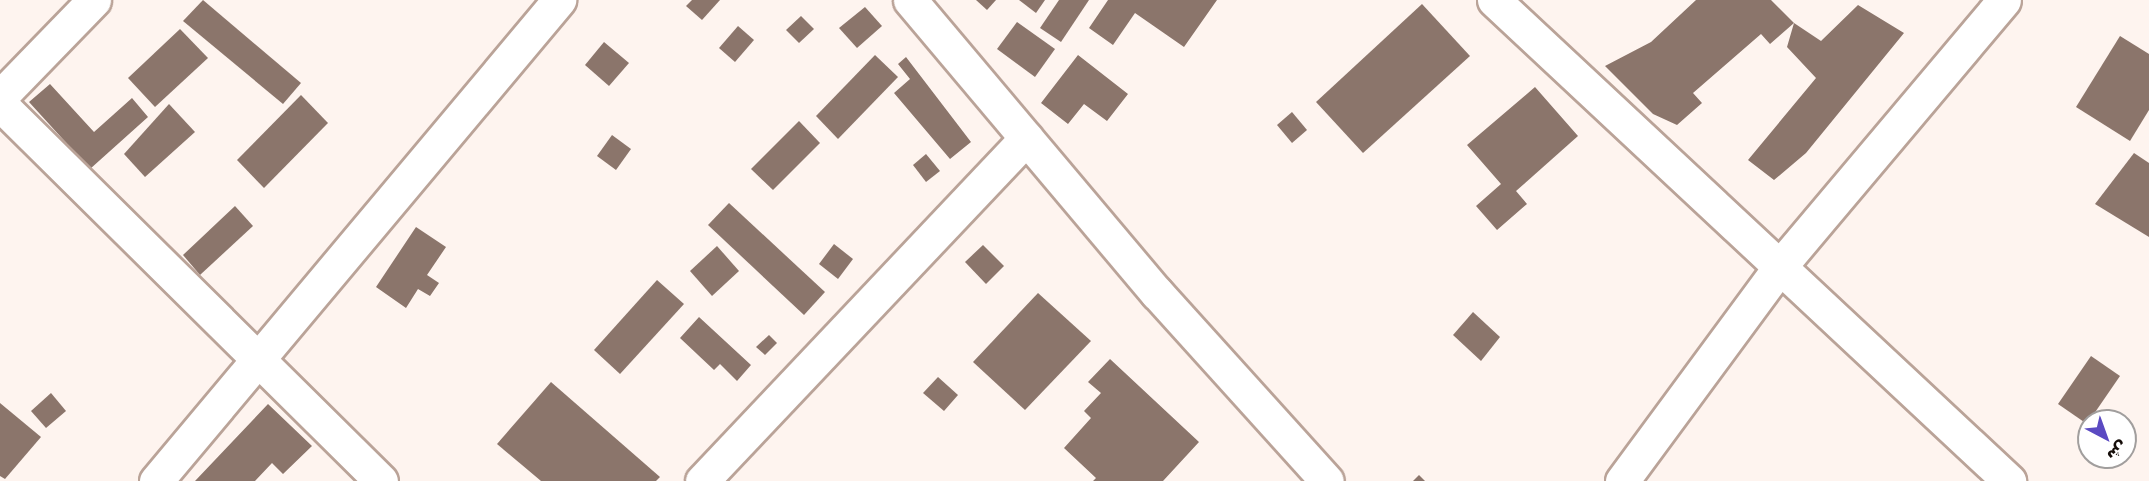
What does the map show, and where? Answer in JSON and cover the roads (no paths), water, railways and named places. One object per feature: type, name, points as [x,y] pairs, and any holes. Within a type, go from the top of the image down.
[{"type":"street","points":[[0,98],[94,0]]},
{"type":"street","points":[[156,481],[259,362],[559,0]]},
{"type":"street","points":[[910,0],[1026,138],[1327,481]]},
{"type":"street","points":[[1494,0],[1781,265],[2009,481]]},
{"type":"street","points":[[1622,481],[1781,265],[2004,0]]},
{"type":"street","points":[[0,104],[381,481]]},
{"type":"street","points":[[702,481],[1026,138]]}]
